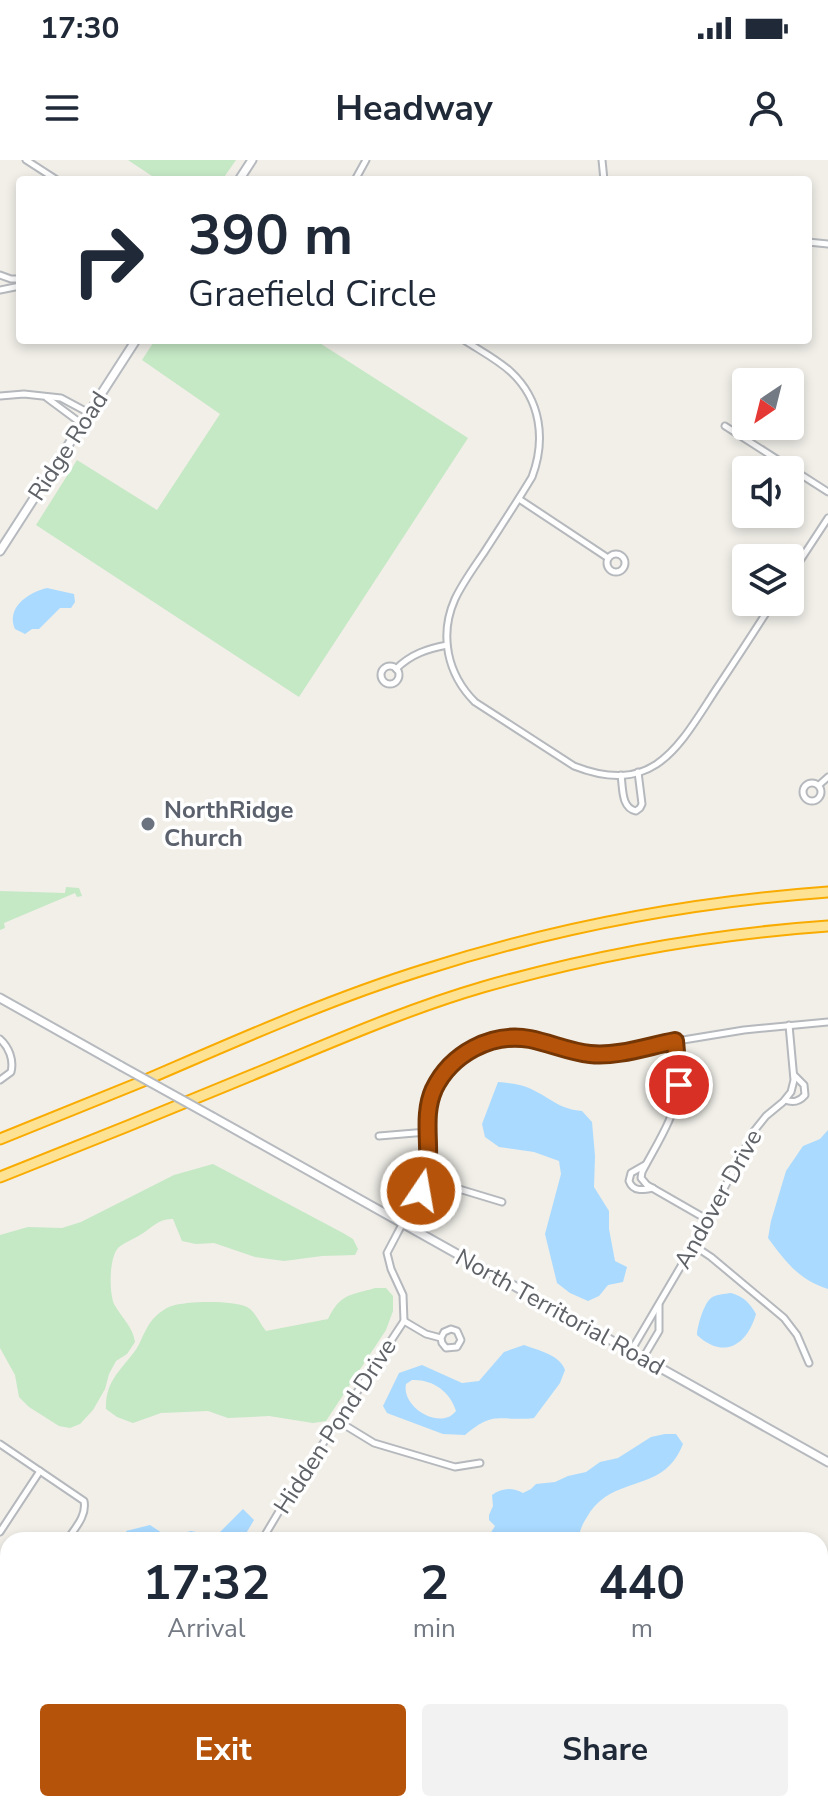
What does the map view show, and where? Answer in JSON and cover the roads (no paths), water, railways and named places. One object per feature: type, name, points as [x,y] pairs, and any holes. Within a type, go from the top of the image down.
[{"type":"highway","points":[[0,1139],[200,1055],[424,969],[550,935],[649,915],[722,903],[828,892]]},
{"type":"highway","points":[[0,1177],[341,1038],[482,987],[687,942],[828,926]]},
{"type":"main road","name":"Ridge Road","points":[[0,551],[133,344]]},
{"type":"main road","name":"North Territorial Road","points":[[0,998],[828,1462]]},
{"type":"street","points":[[26,160],[51,176]]},
{"type":"street","points":[[470,344],[499,362],[525,389],[539,426],[540,452],[532,477],[456,596],[448,620],[450,662],[457,680],[481,707],[574,766],[599,774],[638,772],[663,760],[683,740],[764,616]]},
{"type":"street","points":[[0,396],[24,394],[61,398],[89,413]]},
{"type":"street","points":[[46,398],[82,424]]},
{"type":"street","points":[[725,426],[828,492]]},
{"type":"street","points":[[519,499],[608,558]]},
{"type":"street","points":[[804,555],[828,518]]},
{"type":"street","points":[[396,669],[420,652],[447,645]]},
{"type":"street","points":[[621,775],[626,805],[636,811],[642,804],[638,772]]},
{"type":"street","points":[[819,785],[828,777]]},
{"type":"street","points":[[502,1202],[426,1179],[429,1103],[442,1076],[455,1060],[468,1051],[487,1042],[522,1038],[598,1054],[789,1025],[828,1022]]},
{"type":"street","name":"Andover Drive","points":[[631,1352],[708,1220],[754,1131],[785,1100],[794,1086],[789,1025]]},
{"type":"street","points":[[0,1039],[6,1045],[12,1063],[11,1072],[0,1080]]},
{"type":"street","points":[[675,1041],[679,1073],[677,1095],[666,1125],[642,1172],[642,1180],[708,1220]]},
{"type":"street","name":"Andover Drive","points":[[785,1100],[798,1101],[805,1093],[804,1085],[794,1075]]},
{"type":"street","points":[[379,1136],[427,1132]]},
{"type":"street","points":[[646,1165],[631,1173],[629,1181],[638,1190],[653,1188]]},
{"type":"street","name":"Hidden Pond Drive","points":[[267,1532],[404,1321],[403,1295],[387,1253],[426,1179]]},
{"type":"street","points":[[693,1245],[784,1318],[797,1335],[809,1363]]},
{"type":"street","name":"Andover Drive","points":[[643,1358],[659,1331],[658,1304]]},
{"type":"street","points":[[404,1321],[426,1334],[441,1338]]},
{"type":"street","points":[[338,1421],[374,1443],[455,1467],[480,1463]]},
{"type":"street","points":[[0,1444],[82,1498],[86,1504],[84,1514],[72,1532]]},
{"type":"street","points":[[0,1532],[40,1471]]},
{"type":"water","points":[[47,588],[74,594],[75,602],[71,608],[60,608],[39,629],[25,634],[15,629],[13,614],[20,602]]},
{"type":"water","points":[[498,1082],[517,1084],[562,1106],[582,1111],[592,1122],[594,1187],[609,1211],[615,1261],[627,1267],[623,1282],[608,1285],[599,1296],[588,1301],[557,1283],[545,1234],[561,1174],[559,1161],[534,1152],[499,1147],[485,1137],[482,1124]]},
{"type":"water","points":[[828,1130],[828,1289],[801,1275],[768,1238],[786,1171],[803,1146],[820,1139]]},
{"type":"water","points":[[731,1293],[746,1300],[756,1314],[747,1334],[740,1341],[725,1348],[716,1347],[697,1335],[700,1321],[711,1298]]},
{"type":"water","points":[[524,1345],[554,1357],[565,1370],[560,1383],[534,1418],[491,1419],[465,1435],[443,1434],[387,1413],[383,1406],[399,1373],[422,1365],[462,1383],[479,1381],[504,1352]],"holes":[[[419,1380],[445,1392],[456,1411],[448,1417],[438,1418],[417,1410],[408,1398],[406,1384]]]},
{"type":"water","points":[[676,1434],[683,1444],[672,1463],[661,1473],[616,1491],[595,1505],[580,1532],[491,1532],[495,1526],[489,1520],[492,1495],[511,1489],[523,1493],[536,1484],[555,1482],[586,1472],[600,1462],[618,1458],[651,1437]]},
{"type":"water","points":[[243,1509],[254,1520],[247,1532],[220,1532]]},
{"type":"water","points":[[150,1525],[160,1532],[126,1531]]},
{"type":"place","name":"NorthRidge Church","points":[[148,824]]}]
